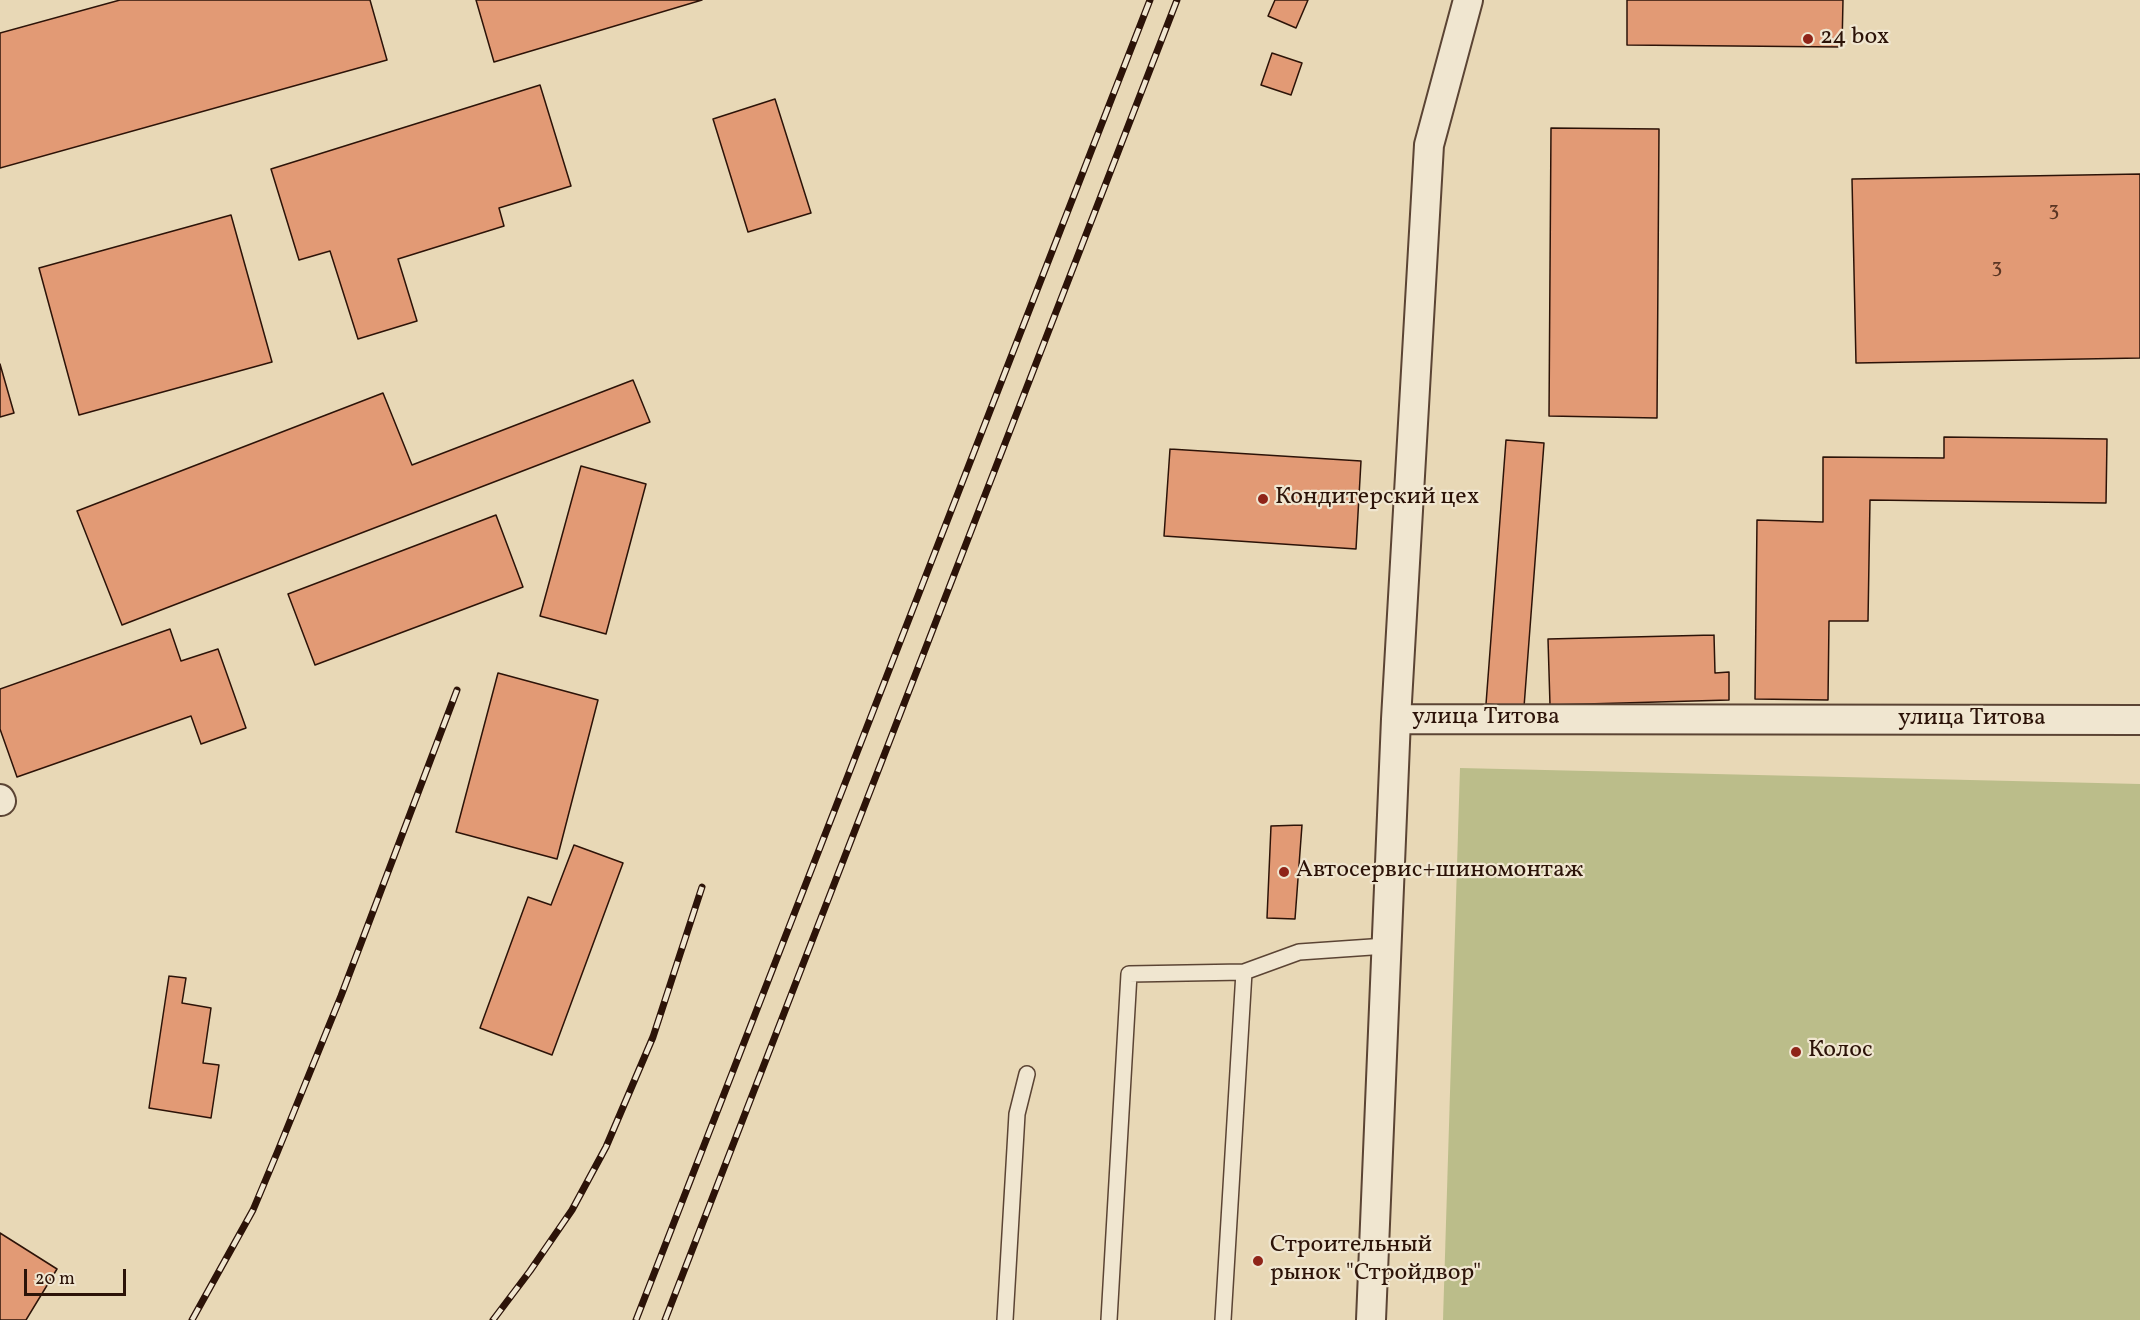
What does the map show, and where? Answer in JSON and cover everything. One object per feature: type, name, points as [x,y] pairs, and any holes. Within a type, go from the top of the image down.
[{"type":"street","points":[[1396,719],[1429,145],[1468,0]]},
{"type":"street","name":"улица Титова","points":[[1371,1320],[1396,719],[2140,720]]},
{"type":"lane","points":[[1109,1320],[1129,974],[1244,972],[1299,952],[1386,946]]},
{"type":"lane","points":[[1223,1320],[1244,972]]},
{"type":"lane","points":[[1005,1320],[1017,1114],[1027,1074]]},
{"type":"green space","name":"Колос","points":[[1460,768],[2140,784],[2140,1320],[1443,1320]]},
{"type":"building","points":[[120,0],[370,0],[387,60],[0,168],[0,33]]},
{"type":"building","points":[[476,0],[702,0],[494,62]]},
{"type":"building","points":[[1275,0],[1308,0],[1296,28],[1268,16]]},
{"type":"building","points":[[1627,0],[1843,0],[1842,47],[1627,45]]},
{"type":"building","points":[[1272,53],[1302,63],[1291,95],[1261,85]]},
{"type":"building","points":[[540,85],[571,186],[499,208],[504,226],[398,259],[417,321],[358,339],[330,251],[299,260],[271,169]]},
{"type":"building","points":[[775,99],[811,213],[748,232],[713,119]]},
{"type":"building","points":[[1551,128],[1659,129],[1657,418],[1549,416]]},
{"type":"building","points":[[2140,174],[2140,358],[1856,363],[1852,179]]},
{"type":"building","points":[[231,215],[272,362],[79,415],[39,268]]},
{"type":"building","points":[[0,364],[14,413],[0,417]]},
{"type":"building","points":[[633,380],[650,422],[122,625],[77,511],[383,393],[412,465]]},
{"type":"building","points":[[1944,437],[2107,439],[2106,503],[1870,500],[1868,621],[1829,621],[1828,700],[1755,699],[1757,520],[1823,522],[1823,457],[1944,458]]},
{"type":"building","points":[[1506,440],[1544,443],[1524,707],[1486,704]]},
{"type":"building","name":"Кондитерский цех","points":[[1170,449],[1361,461],[1356,549],[1164,536]]},
{"type":"building","points":[[581,466],[646,484],[606,634],[540,616]]},
{"type":"building","points":[[496,515],[523,587],[315,665],[288,594]]},
{"type":"building","points":[[170,629],[181,661],[218,649],[246,728],[201,744],[191,716],[17,777],[0,729],[0,689]]},
{"type":"building","points":[[1714,635],[1715,673],[1729,672],[1729,700],[1550,705],[1548,639]]},
{"type":"building","points":[[498,673],[598,700],[557,859],[456,832]]},
{"type":"building","name":"Автосервис+шиномонтаж","points":[[1302,825],[1295,919],[1267,918],[1271,826]]},
{"type":"building","points":[[574,845],[623,863],[552,1055],[480,1028],[528,897],[551,905]]},
{"type":"building","points":[[169,976],[186,978],[182,1003],[211,1008],[203,1063],[219,1065],[211,1118],[149,1108]]},
{"type":"building","points":[[0,1233],[57,1269],[26,1320],[0,1320]]},
{"type":"railway","points":[[636,1320],[1150,0]]},
{"type":"railway","points":[[665,1320],[1177,0]]},
{"type":"railway","points":[[192,1320],[253,1210],[277,1153],[341,996],[457,690]]},
{"type":"railway","points":[[493,1320],[572,1210],[606,1147],[653,1037],[702,887]]},
{"type":"place","name":"24 box","points":[[1808,39]]},
{"type":"place","name":"Кондитерский цех","points":[[1263,499]]},
{"type":"place","name":"Автосервис+шиномонтаж","points":[[1284,872]]},
{"type":"place","name":"Колос","points":[[1796,1052]]},
{"type":"place","name":"Строительный рынок \"Стройдвор\"","points":[[1258,1261]]}]
